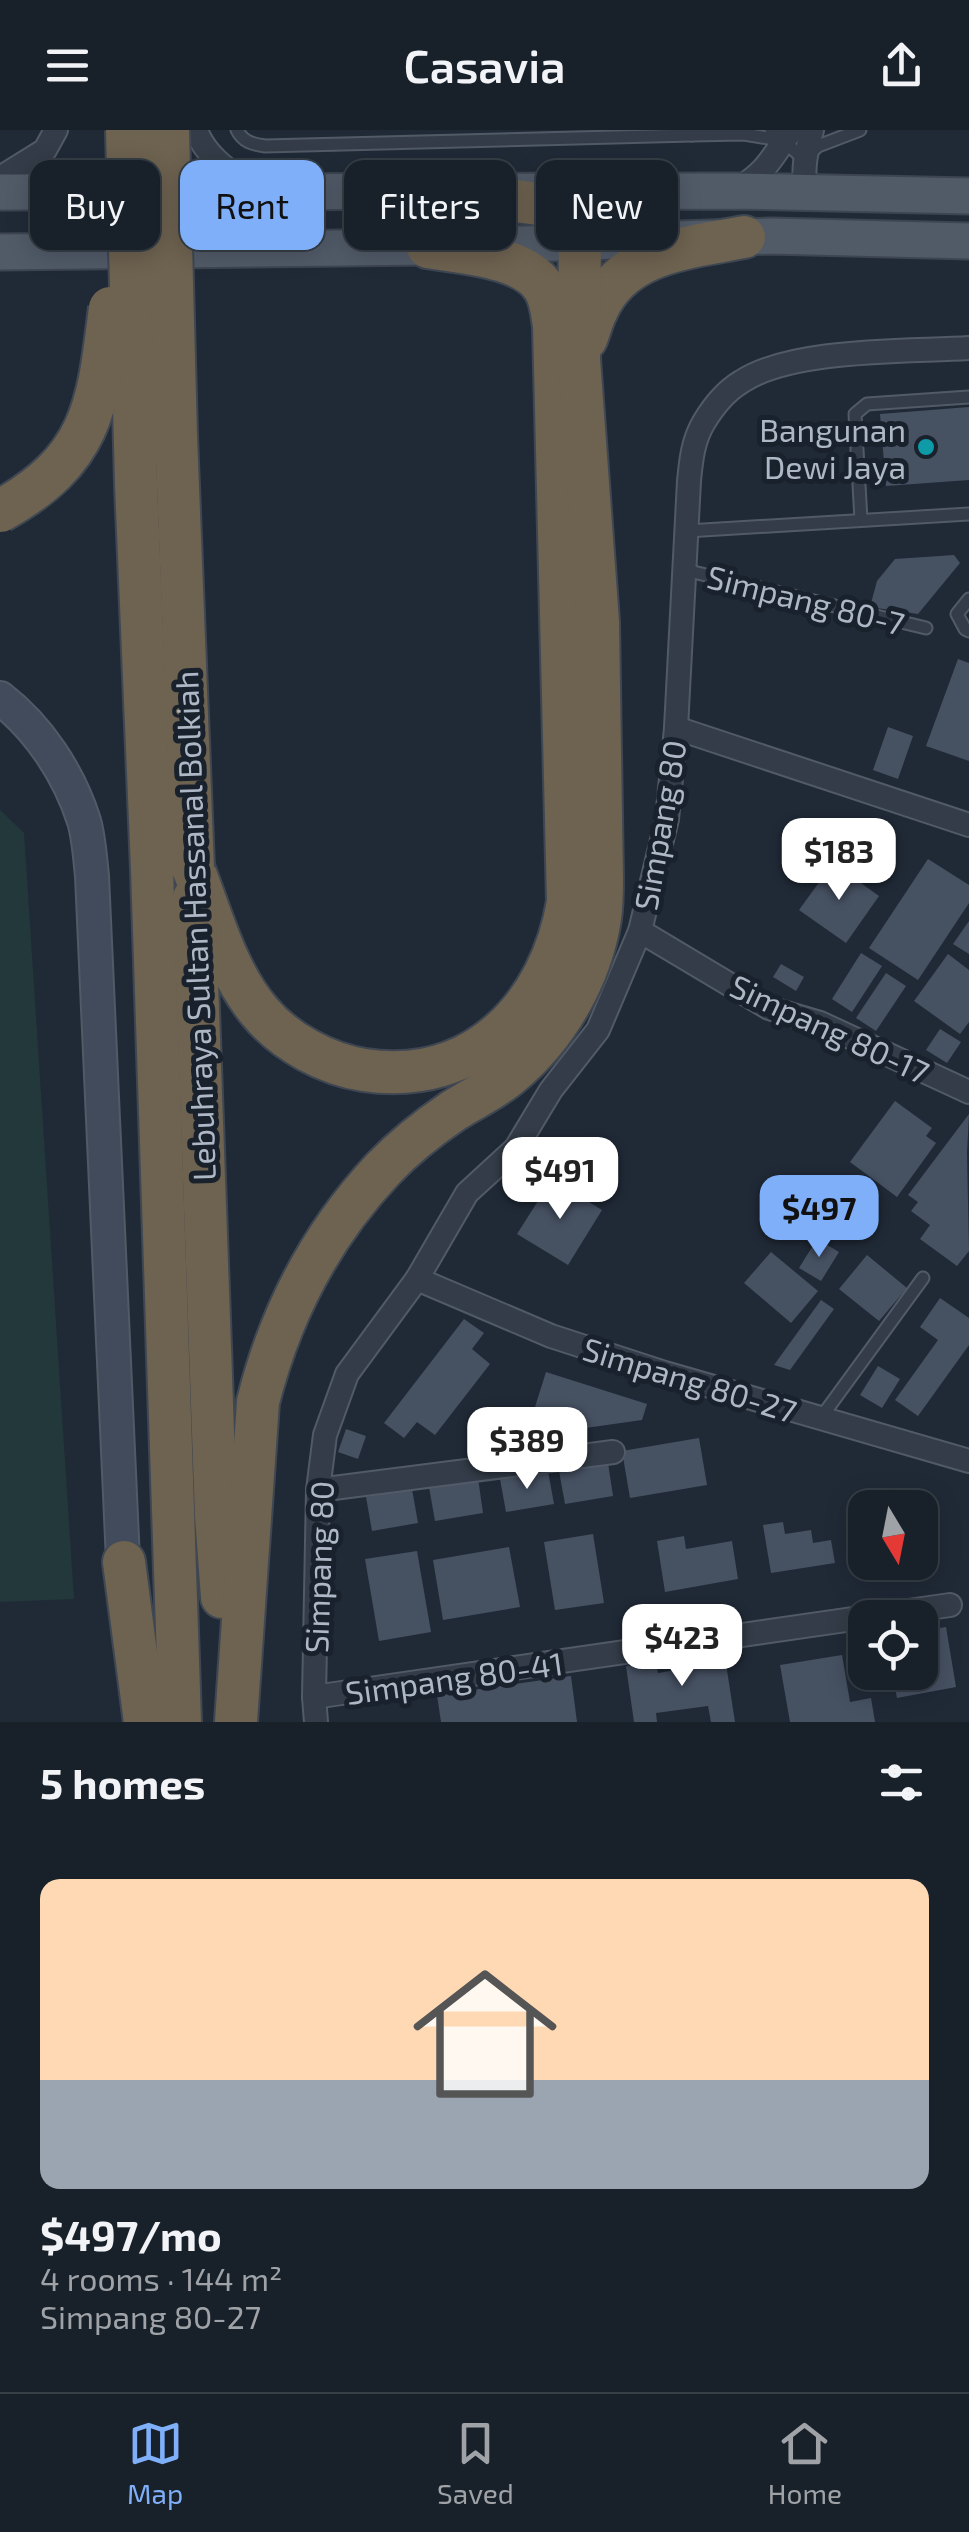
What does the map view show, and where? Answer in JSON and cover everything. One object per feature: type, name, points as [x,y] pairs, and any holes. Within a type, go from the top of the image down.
[{"type":"highway","name":"Lebuhraya Sultan Hassanal Bolkiah","points":[[168,130],[176,436],[173,868],[180,1722]]},
{"type":"highway","name":"Lebuhraya Sultan Hassanal Bolkiah","points":[[127,145],[136,484],[173,868],[216,1516],[234,1722]]},
{"type":"highway","points":[[0,511],[60,466],[88,424],[98,396],[127,145]]},
{"type":"highway","points":[[579,360],[597,308],[628,269],[656,255],[744,237]]},
{"type":"highway","points":[[173,868],[261,1014],[291,1040],[322,1058],[349,1067],[411,1072],[460,1060],[508,1025],[545,975],[564,926],[568,889],[554,326],[544,288],[532,273],[510,263],[447,250]]},
{"type":"highway","points":[[234,1722],[258,1402],[269,1358],[291,1302],[333,1228],[382,1170],[415,1138],[511,1074],[543,1044],[573,998],[589,962],[600,919],[598,622],[579,360],[581,250]]},
{"type":"highway","points":[[124,1562],[146,1722]]},
{"type":"main road","points":[[516,192],[736,190],[805,175],[969,196]]},
{"type":"main road","points":[[0,192],[180,192]]},
{"type":"main road","points":[[678,239],[969,240]]},
{"type":"main road","points":[[0,252],[344,247]]},
{"type":"main road","points":[[0,698],[45,744],[68,782],[84,823],[92,876],[128,1722]]},
{"type":"street","points":[[0,178],[46,150],[56,130]]},
{"type":"street","points":[[196,130],[217,160]]},
{"type":"street","points":[[805,175],[812,130]]},
{"type":"street","points":[[736,190],[771,163],[782,134]]},
{"type":"street","name":"Simpang 80","points":[[316,1722],[318,1490],[325,1435],[347,1374],[417,1279],[467,1193],[516,1148],[551,1090],[598,1030],[640,931],[667,820],[686,570],[688,481],[692,450],[704,422],[740,382],[767,369],[843,355],[969,348]]},
{"type":"street","points":[[676,728],[969,825]]},
{"type":"street","name":"Simpang 80-17","points":[[640,931],[770,1008],[820,1023],[969,1092]]},
{"type":"street","name":"Simpang 80-27","points":[[417,1279],[552,1336],[665,1373],[969,1460]]},
{"type":"street","points":[[318,1490],[613,1452]]},
{"type":"street","name":"Simpang 80-41","points":[[314,1697],[950,1605]]},
{"type":"lane","points":[[237,130],[251,144],[264,146],[392,136],[782,134],[805,175]]},
{"type":"lane","points":[[805,175],[818,146],[860,130]]},
{"type":"lane","points":[[861,520],[855,414],[867,404],[969,397]]},
{"type":"lane","points":[[687,532],[969,514]]},
{"type":"lane","name":"Simpang 80-7","points":[[686,570],[926,628]]},
{"type":"lane","points":[[969,599],[958,614],[969,631]]},
{"type":"lane","points":[[820,1419],[923,1278]]},
{"type":"green space","points":[[0,810],[24,833],[74,1599],[0,1602]]},
{"type":"building","name":"Bangunan Dewi Jaya","points":[[969,407],[969,480],[886,486],[880,414]]},
{"type":"building","points":[[954,555],[960,563],[918,614],[870,607],[877,581],[895,559]]},
{"type":"building","points":[[958,659],[969,663],[969,761],[926,746]]},
{"type":"building","points":[[888,727],[913,736],[898,779],[873,770]]},
{"type":"building","points":[[928,859],[969,885],[969,903],[918,980],[869,948]]},
{"type":"building","points":[[833,863],[879,896],[846,943],[799,910]]},
{"type":"building","points":[[969,921],[969,954],[953,944]]},
{"type":"building","points":[[861,953],[882,966],[852,1012],[832,999]]},
{"type":"building","points":[[948,954],[969,970],[969,1022],[960,1034],[914,1001]]},
{"type":"building","points":[[781,964],[804,977],[796,991],[773,977]]},
{"type":"building","points":[[886,973],[906,986],[876,1031],[856,1018]]},
{"type":"building","points":[[940,1029],[961,1042],[947,1063],[926,1050]]},
{"type":"building","points":[[895,1101],[932,1128],[926,1136],[936,1143],[897,1197],[850,1162]]},
{"type":"building","points":[[969,1114],[969,1251],[957,1266],[920,1239],[930,1225],[911,1211],[918,1202],[908,1195]]},
{"type":"building","points":[[552,1179],[602,1210],[568,1265],[517,1234]]},
{"type":"building","points":[[817,1239],[839,1252],[821,1281],[799,1268]]},
{"type":"building","points":[[771,1252],[818,1291],[791,1323],[744,1283]]},
{"type":"building","points":[[867,1255],[907,1288],[879,1321],[839,1289]]},
{"type":"building","points":[[940,1298],[969,1318],[969,1345],[918,1416],[895,1400],[938,1340],[920,1327]]},
{"type":"building","points":[[821,1300],[834,1309],[790,1370],[774,1365]]},
{"type":"building","points":[[464,1319],[484,1333],[472,1349],[490,1364],[435,1435],[417,1422],[404,1438],[384,1423]]},
{"type":"building","points":[[878,1366],[900,1379],[882,1408],[860,1395]]},
{"type":"building","points":[[546,1372],[647,1404],[642,1420],[550,1433],[529,1426]]},
{"type":"building","points":[[346,1429],[366,1436],[358,1459],[338,1452]]},
{"type":"building","points":[[699,1438],[707,1485],[630,1498],[622,1451]]},
{"type":"building","points":[[608,1463],[613,1496],[565,1504],[559,1471]]},
{"type":"building","points":[[548,1471],[554,1504],[506,1512],[500,1479]]},
{"type":"building","points":[[478,1478],[483,1513],[435,1521],[429,1487]]},
{"type":"building","points":[[412,1489],[418,1523],[372,1531],[366,1497]]},
{"type":"building","points":[[783,1522],[785,1534],[811,1530],[813,1543],[831,1540],[835,1563],[771,1573],[763,1525]]},
{"type":"building","points":[[593,1534],[604,1603],[555,1610],[544,1542]]},
{"type":"building","points":[[684,1536],[686,1549],[732,1541],[738,1579],[665,1592],[657,1541]]},
{"type":"building","points":[[509,1547],[520,1607],[443,1620],[433,1560]]},
{"type":"building","points":[[417,1551],[431,1632],[379,1641],[365,1559]]},
{"type":"building","points":[[946,1627],[956,1687],[897,1698],[895,1690],[938,1690],[938,1628]]},
{"type":"building","points":[[724,1651],[735,1722],[711,1722],[708,1706],[656,1713],[657,1722],[634,1722],[626,1666],[656,1662],[658,1673],[698,1666],[696,1656]]},
{"type":"building","points":[[842,1655],[850,1702],[871,1698],[875,1722],[790,1722],[780,1665]]},
{"type":"building","points":[[571,1676],[577,1722],[441,1722],[437,1695]]},
{"type":"place","name":"Bangunan Dewi Jaya","points":[[926,447]]}]
